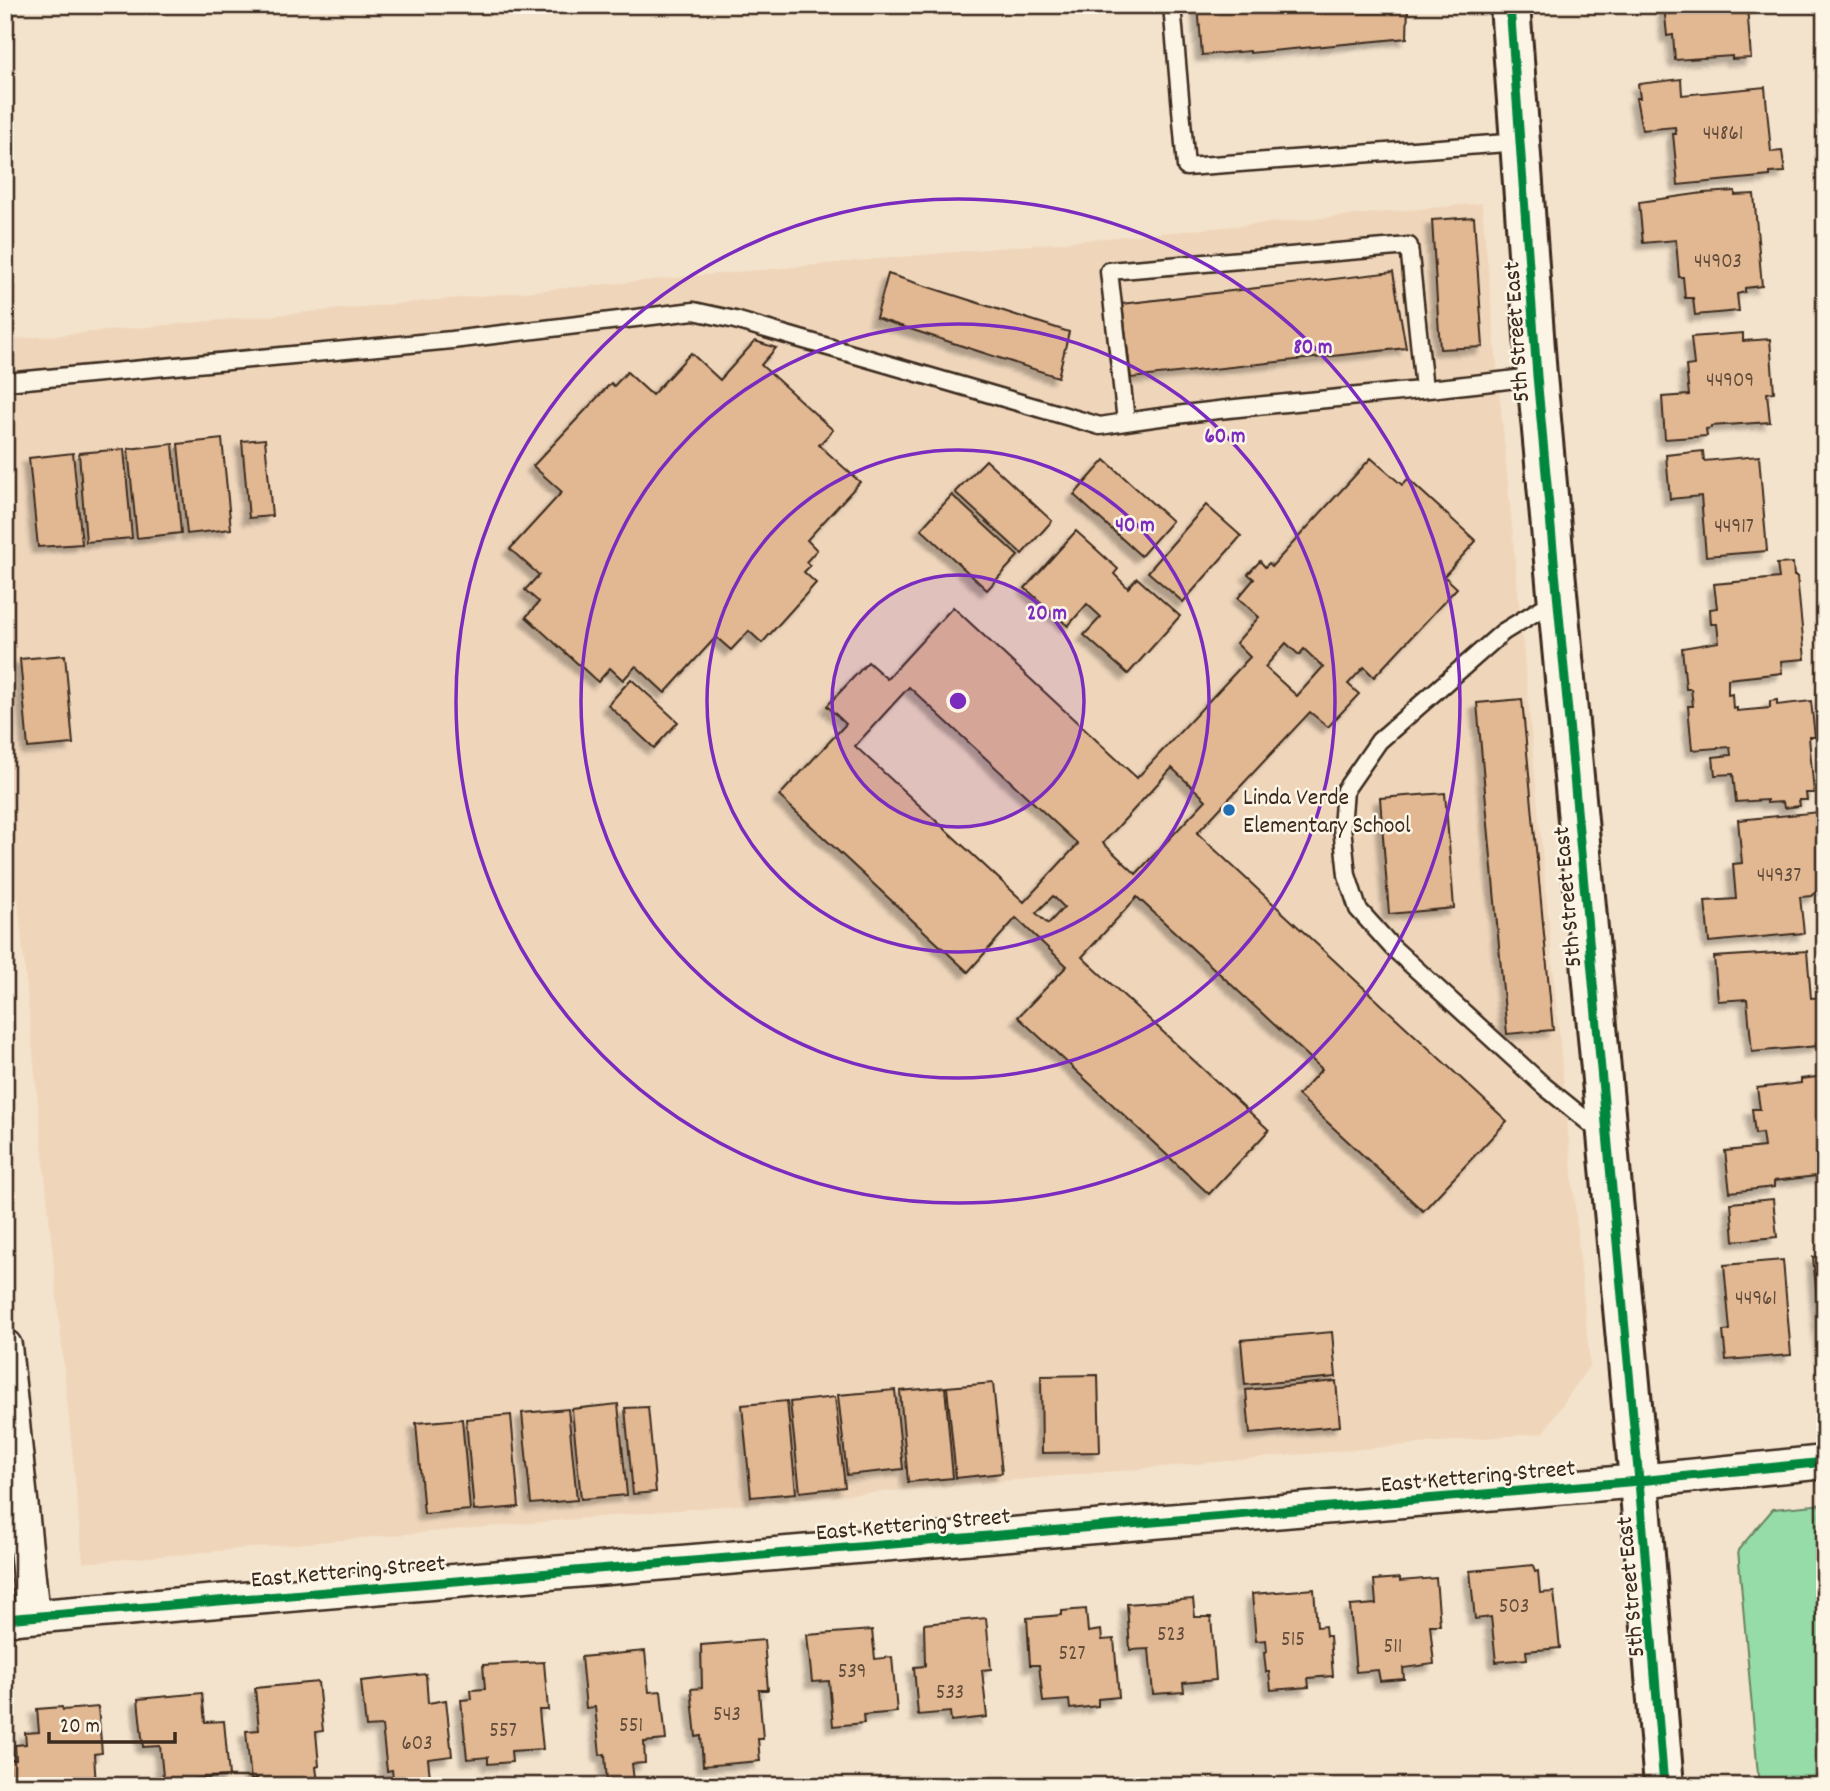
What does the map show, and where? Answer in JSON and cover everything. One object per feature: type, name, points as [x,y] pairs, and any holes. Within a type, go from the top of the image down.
[{"type":"street","name":"5th Street East","points":[[1510,5],[1537,376],[1639,1480],[1664,1786]]},
{"type":"street","points":[[5,1346],[19,1618]]},
{"type":"street","name":"East Kettering Street","points":[[19,1618],[1825,1462]]},
{"type":"lane","points":[[1172,5],[1186,167],[1520,142]]},
{"type":"lane","points":[[1126,421],[1109,271],[1409,246],[1424,389]]},
{"type":"lane","points":[[5,382],[438,341],[694,311],[734,320],[1100,426],[1157,416],[1537,376]]},
{"type":"lane","points":[[1558,599],[1503,632],[1379,741],[1345,790],[1342,827],[1347,875],[1358,909],[1392,947],[1544,1086],[1607,1137]]},
{"type":"shaded area","points":[[1482,203],[1590,1365],[1543,1433],[83,1563],[5,770],[5,340]]},
{"type":"green space","points":[[1825,1504],[1825,1786],[1759,1786],[1738,1550],[1773,1509]]},
{"type":"building","points":[[1198,5],[1408,5],[1407,38],[1202,55]]},
{"type":"building","points":[[1664,5],[1760,5],[1747,6],[1751,58],[1732,59],[1732,56],[1675,60],[1673,35],[1667,36]]},
{"type":"building","points":[[1681,79],[1682,95],[1765,87],[1771,152],[1782,151],[1785,172],[1770,173],[1770,176],[1678,185],[1673,134],[1676,134],[1675,127],[1642,130],[1636,98],[1640,98],[1638,84]]},
{"type":"building","points":[[1735,191],[1735,195],[1754,194],[1762,286],[1745,288],[1745,292],[1737,294],[1739,311],[1695,315],[1693,298],[1685,298],[1683,277],[1679,277],[1676,240],[1643,243],[1639,202]]},
{"type":"building","points":[[1474,217],[1483,347],[1440,349],[1432,220]]},
{"type":"building","points":[[1393,272],[1406,348],[1131,378],[1122,304]]},
{"type":"building","points":[[888,274],[1069,332],[1058,377],[876,318]]},
{"type":"building","points":[[1743,333],[1743,341],[1770,339],[1774,392],[1767,393],[1770,422],[1711,426],[1706,429],[1707,436],[1665,439],[1662,397],[1689,395],[1686,366],[1694,365],[1691,337]]},
{"type":"building","points":[[755,341],[776,348],[761,365],[833,430],[819,445],[860,482],[807,540],[817,550],[806,562],[810,566],[804,572],[816,583],[762,643],[749,631],[731,650],[716,637],[665,693],[636,666],[623,680],[610,668],[598,682],[526,617],[539,602],[525,590],[539,575],[510,549],[562,492],[533,466],[611,383],[614,386],[627,372],[652,395],[691,353],[720,380]]},
{"type":"building","points":[[222,439],[231,529],[187,534],[178,444]]},
{"type":"building","points":[[265,439],[272,516],[249,518],[242,441]]},
{"type":"building","points":[[173,444],[181,533],[137,538],[128,449]]},
{"type":"building","points":[[124,449],[132,538],[86,542],[79,453]]},
{"type":"building","points":[[1703,451],[1704,461],[1759,456],[1767,551],[1706,556],[1701,496],[1670,499],[1666,455]]},
{"type":"building","points":[[73,453],[82,544],[38,547],[29,458]]},
{"type":"building","points":[[1371,458],[1402,485],[1408,479],[1476,541],[1444,576],[1457,588],[1374,677],[1364,667],[1348,684],[1359,694],[1328,727],[1310,712],[1197,833],[1507,1121],[1423,1211],[1298,1095],[1322,1069],[1137,897],[1082,957],[1269,1130],[1209,1194],[1018,1017],[1067,966],[1016,918],[968,972],[779,796],[846,724],[827,706],[868,662],[887,679],[953,607],[1137,778],[1250,657],[1236,643],[1259,617],[1238,598],[1254,579],[1248,574],[1260,561],[1265,567],[1269,563],[1272,566]],"holes":[[[1286,643],[1299,655],[1304,649],[1323,667],[1297,696],[1265,667]],[[909,687],[1078,844],[1024,902],[855,746]],[[1172,768],[1206,800],[1136,874],[1103,843]],[[1053,896],[1064,907],[1048,924],[1036,913]]]},
{"type":"building","points":[[986,460],[1052,521],[1022,554],[955,492]]},
{"type":"building","points":[[1105,460],[1172,521],[1141,556],[1074,495]]},
{"type":"building","points":[[952,495],[1018,556],[987,590],[921,529]]},
{"type":"building","points":[[1206,505],[1241,536],[1183,602],[1148,572]]},
{"type":"building","points":[[1076,531],[1118,569],[1114,574],[1128,588],[1137,578],[1180,616],[1128,674],[1084,635],[1101,617],[1087,604],[1068,626],[1025,588]]},
{"type":"building","points":[[1793,563],[1794,576],[1797,576],[1805,659],[1781,661],[1782,673],[1728,679],[1728,695],[1732,694],[1733,709],[1737,708],[1737,711],[1770,708],[1770,701],[1777,700],[1777,705],[1811,701],[1815,737],[1809,737],[1814,793],[1806,793],[1807,800],[1799,800],[1800,806],[1784,808],[1783,802],[1767,803],[1767,800],[1736,802],[1733,774],[1715,775],[1713,757],[1731,755],[1730,747],[1692,750],[1688,706],[1693,706],[1691,689],[1686,689],[1682,648],[1719,642],[1717,624],[1711,624],[1710,609],[1717,608],[1714,584],[1779,578],[1777,564]]},
{"type":"building","points":[[65,655],[73,744],[28,748],[20,659]]},
{"type":"building","points":[[631,679],[678,722],[654,748],[608,705]]},
{"type":"building","points":[[1522,699],[1553,1030],[1507,1034],[1477,703]]},
{"type":"building","points":[[1445,793],[1454,908],[1389,914],[1380,798]]},
{"type":"building","points":[[1819,812],[1821,832],[1825,836],[1825,884],[1812,896],[1800,897],[1804,933],[1709,942],[1705,901],[1736,899],[1733,864],[1742,863],[1738,820]]},
{"type":"building","points":[[1807,951],[1811,998],[1825,997],[1825,1042],[1816,1043],[1817,1046],[1752,1052],[1747,999],[1718,1001],[1714,957]]},
{"type":"building","points":[[1825,1076],[1825,1175],[1774,1181],[1774,1187],[1730,1192],[1725,1151],[1764,1147],[1762,1133],[1755,1134],[1752,1109],[1760,1109],[1757,1088],[1801,1083],[1801,1079]]},
{"type":"building","points":[[1773,1199],[1777,1237],[1734,1241],[1731,1203]]},
{"type":"building","points":[[1825,1256],[1825,1354],[1822,1354],[1813,1257]]},
{"type":"building","points":[[1783,1260],[1791,1355],[1726,1360],[1723,1331],[1730,1330],[1724,1265]]},
{"type":"building","points":[[1332,1332],[1336,1377],[1245,1385],[1241,1340]]},
{"type":"building","points":[[1098,1375],[1100,1452],[1042,1453],[1041,1376]]},
{"type":"building","points":[[1336,1381],[1340,1426],[1250,1434],[1246,1390]]},
{"type":"building","points":[[993,1383],[1002,1473],[956,1478],[947,1387]]},
{"type":"building","points":[[945,1387],[953,1478],[908,1482],[900,1391]]},
{"type":"building","points":[[895,1390],[903,1469],[847,1475],[838,1395]]},
{"type":"building","points":[[835,1397],[845,1487],[800,1492],[790,1402]]},
{"type":"building","points":[[787,1401],[796,1493],[751,1497],[742,1405]]},
{"type":"building","points":[[618,1404],[627,1495],[581,1499],[572,1409]]},
{"type":"building","points":[[648,1407],[656,1492],[633,1494],[625,1408]]},
{"type":"building","points":[[568,1409],[577,1500],[531,1504],[522,1413]]},
{"type":"building","points":[[511,1415],[519,1507],[474,1511],[466,1419]]},
{"type":"building","points":[[462,1419],[470,1510],[424,1514],[416,1423]]},
{"type":"building","points":[[1533,1565],[1535,1572],[1538,1571],[1540,1593],[1554,1592],[1560,1648],[1526,1651],[1527,1659],[1496,1662],[1491,1617],[1475,1619],[1470,1571]]},
{"type":"building","points":[[1400,1578],[1400,1581],[1436,1578],[1440,1625],[1430,1625],[1434,1664],[1403,1668],[1404,1679],[1380,1681],[1378,1670],[1356,1672],[1350,1606],[1376,1604],[1374,1580]]},
{"type":"building","points":[[1314,1589],[1317,1627],[1325,1626],[1326,1636],[1330,1636],[1333,1676],[1308,1678],[1309,1687],[1271,1690],[1264,1653],[1267,1652],[1266,1640],[1256,1641],[1252,1594]]},
{"type":"building","points":[[1193,1599],[1195,1617],[1211,1617],[1216,1680],[1183,1683],[1184,1692],[1153,1694],[1149,1649],[1130,1650],[1127,1604]]},
{"type":"building","points":[[1086,1609],[1088,1632],[1101,1630],[1102,1640],[1114,1639],[1119,1697],[1098,1699],[1098,1706],[1070,1709],[1069,1700],[1043,1702],[1039,1665],[1030,1665],[1027,1618],[1062,1615],[1062,1611]]},
{"type":"building","points":[[986,1618],[991,1669],[982,1670],[987,1717],[951,1721],[950,1712],[918,1715],[914,1667],[925,1666],[924,1624]]},
{"type":"building","points":[[872,1630],[875,1659],[892,1657],[897,1712],[863,1715],[864,1723],[833,1726],[829,1681],[812,1682],[807,1635]]},
{"type":"building","points":[[764,1640],[768,1690],[759,1690],[763,1739],[758,1739],[760,1761],[703,1766],[701,1736],[696,1737],[691,1689],[702,1688],[701,1645]]},
{"type":"building","points":[[645,1651],[649,1692],[661,1691],[666,1740],[644,1742],[645,1763],[632,1764],[634,1780],[607,1783],[605,1754],[600,1755],[595,1707],[586,1708],[581,1657]]},
{"type":"building","points":[[544,1662],[548,1710],[539,1710],[543,1749],[511,1751],[512,1762],[488,1764],[488,1757],[467,1759],[461,1700],[472,1699],[471,1690],[485,1689],[483,1665]]},
{"type":"building","points":[[426,1674],[428,1703],[446,1700],[452,1756],[428,1759],[431,1786],[394,1786],[392,1770],[387,1771],[382,1726],[366,1727],[361,1681]]},
{"type":"building","points":[[318,1682],[323,1731],[316,1732],[318,1782],[313,1783],[313,1786],[258,1786],[257,1778],[251,1780],[246,1731],[259,1730],[255,1688]]},
{"type":"building","points":[[202,1693],[205,1722],[224,1721],[229,1776],[195,1779],[196,1786],[164,1786],[160,1746],[143,1747],[138,1699]]},
{"type":"building","points":[[62,1707],[63,1710],[98,1707],[102,1753],[94,1754],[96,1786],[11,1786],[9,1760],[16,1760],[15,1745],[26,1744],[25,1733],[39,1732],[37,1709]]},
{"type":"cycle path","points":[[1510,5],[1537,376],[1639,1481],[1664,1786]]},
{"type":"cycle path","points":[[5,1619],[1639,1481],[1825,1462]]},
{"type":"place","name":"Linda Verde Elementary School","points":[[1229,810]]}]
